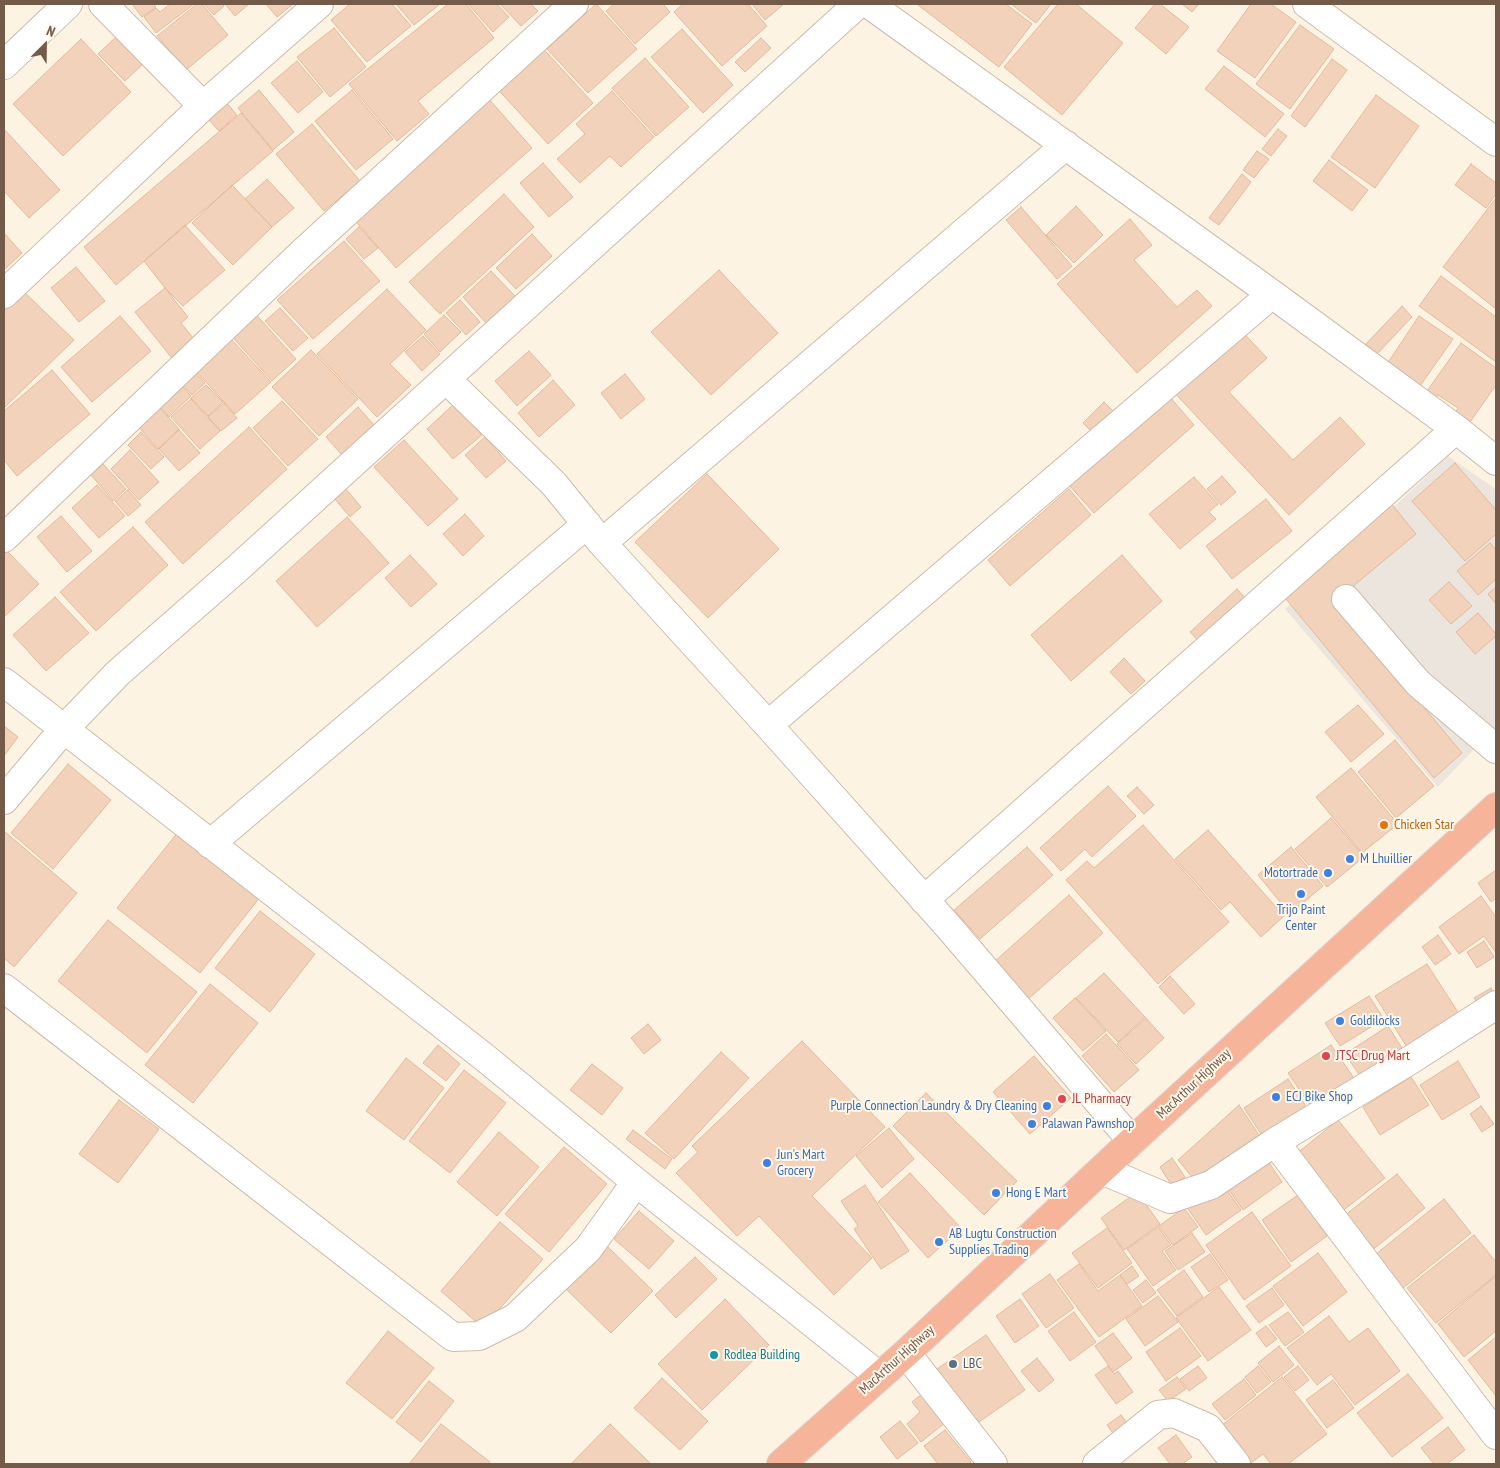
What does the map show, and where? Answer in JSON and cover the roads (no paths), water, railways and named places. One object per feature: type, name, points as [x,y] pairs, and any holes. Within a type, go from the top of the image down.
[{"type":"highway","name":"MacArthur Highway","points":[[781,1464],[906,1353],[1132,1141],[1496,807]]},
{"type":"street","points":[[4,65],[68,4]]},
{"type":"street","points":[[103,4],[203,106]]},
{"type":"street","points":[[4,294],[203,106],[319,4]]},
{"type":"street","points":[[4,538],[302,253],[574,4]]},
{"type":"street","points":[[4,800],[63,730],[118,673],[246,560],[858,4]]},
{"type":"street","points":[[869,4],[1272,294],[1456,429],[1496,461]]},
{"type":"street","points":[[1307,4],[1496,142]]},
{"type":"street","points":[[210,844],[594,533],[1066,145]]},
{"type":"street","points":[[768,725],[1272,294]]},
{"type":"street","points":[[446,379],[554,484],[594,533],[947,925],[1132,1141]]},
{"type":"street","points":[[924,900],[1456,429]]},
{"type":"street","points":[[1346,599],[1418,683],[1496,749]]},
{"type":"street","points":[[4,682],[63,730],[484,1057],[636,1182],[879,1376]]},
{"type":"street","points":[[4,988],[453,1337],[478,1336],[516,1318],[588,1249],[636,1182]]},
{"type":"street","points":[[1102,1170],[1170,1199],[1211,1185],[1275,1142],[1420,1054],[1496,1005]]},
{"type":"street","points":[[1275,1142],[1496,1436]]},
{"type":"street","points":[[906,1353],[993,1464]]},
{"type":"street","points":[[1097,1464],[1158,1415],[1174,1414],[1208,1428],[1236,1464]]},
{"type":"place","name":"Chicken Star","points":[[1384,825]]},
{"type":"place","name":"M Lhuillier","points":[[1350,859]]},
{"type":"place","name":"Motortrade","points":[[1328,873]]},
{"type":"place","name":"Trijo Paint Center","points":[[1301,894]]},
{"type":"place","name":"Goldilocks","points":[[1340,1021]]},
{"type":"place","name":"JTSC Drug Mart","points":[[1326,1056]]},
{"type":"place","name":"ECJ Bike Shop","points":[[1276,1097]]},
{"type":"place","name":"JL Pharmacy","points":[[1062,1099]]},
{"type":"place","name":"Purple Connection Laundry & Dry Cleaning","points":[[1047,1106]]},
{"type":"place","name":"Palawan Pawnshop","points":[[1032,1124]]},
{"type":"place","name":"Jun's Mart Grocery","points":[[767,1163]]},
{"type":"place","name":"Hong E Mart","points":[[996,1193]]},
{"type":"place","name":"AB Lugtu Construction Supplies Trading","points":[[939,1242]]},
{"type":"place","name":"Rodlea Building","points":[[714,1355]]},
{"type":"place","name":"LBC","points":[[953,1364]]}]
